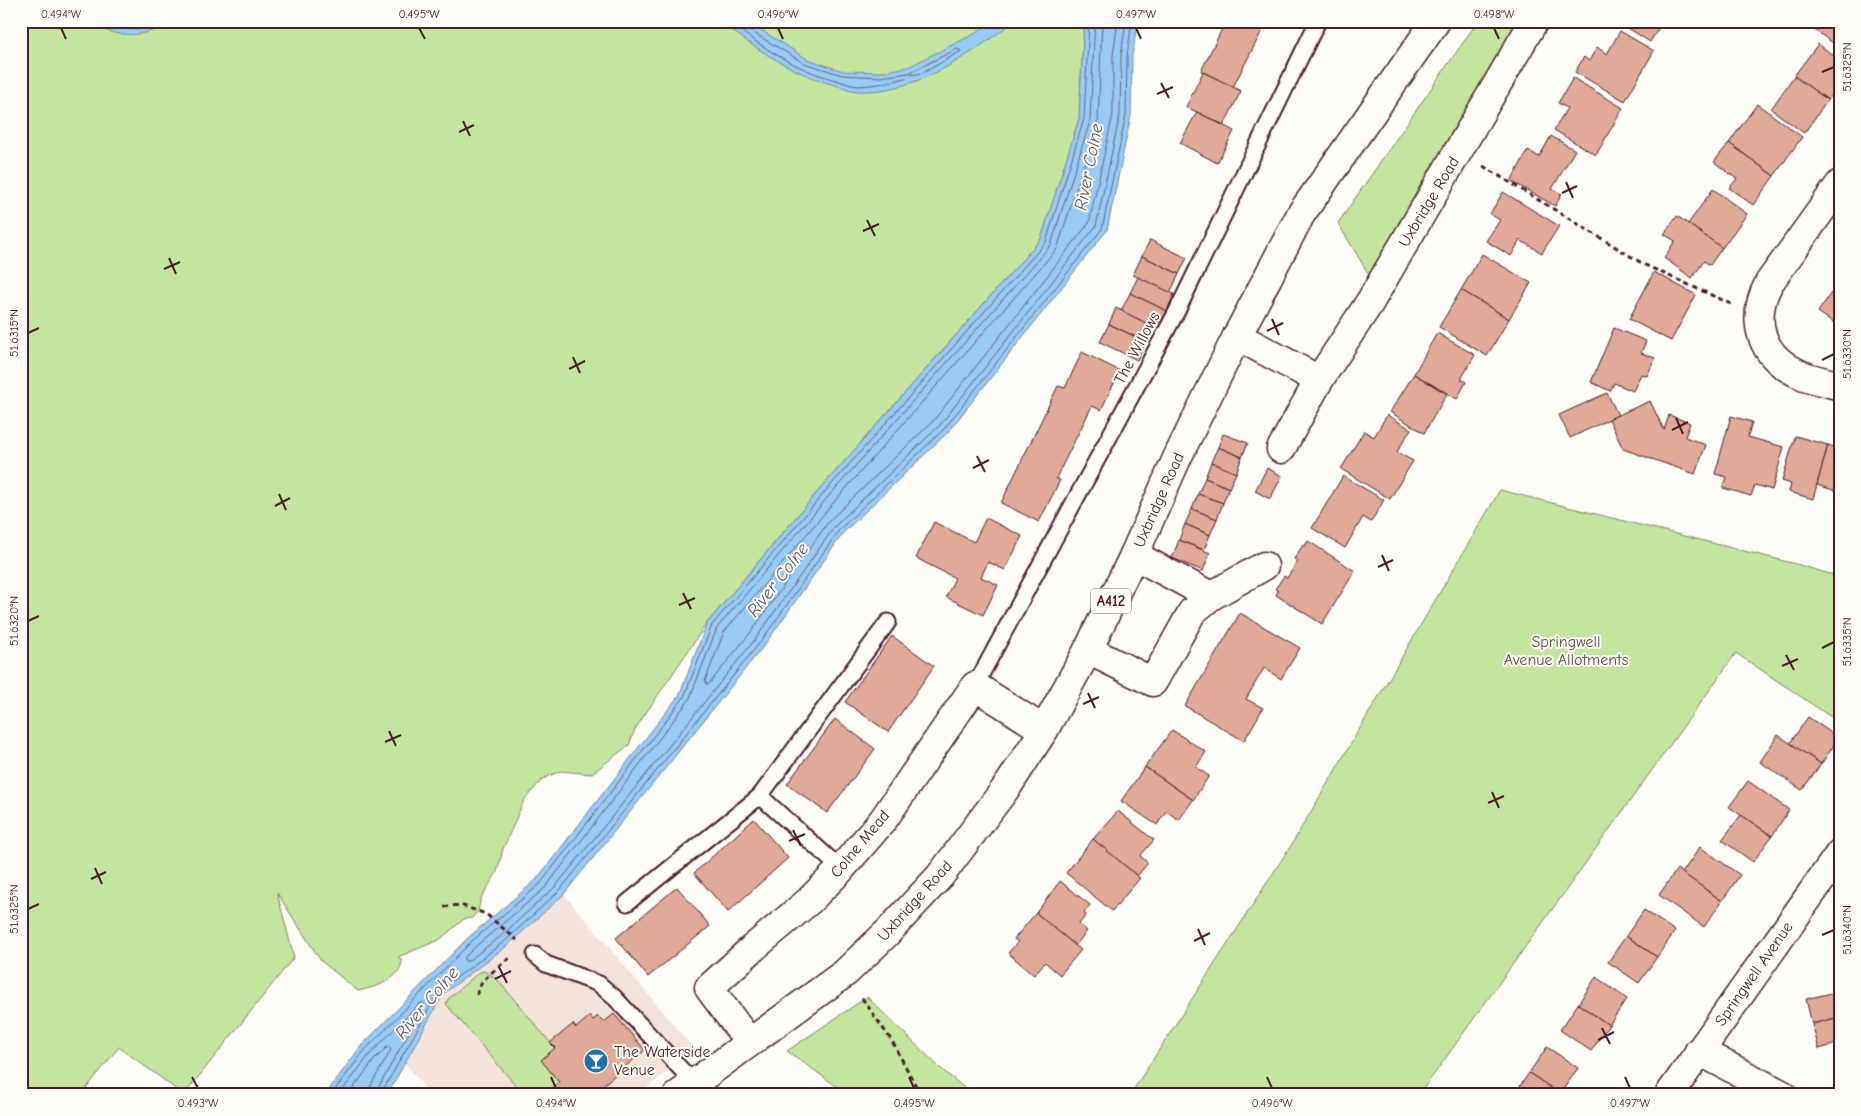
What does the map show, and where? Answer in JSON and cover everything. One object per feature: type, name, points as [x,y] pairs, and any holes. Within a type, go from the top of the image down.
[{"type":"street","name":"Uxbridge Road","points":[[686,1089],[845,973],[887,933],[940,876],[983,820],[1044,730],[1088,650],[1134,555],[1178,456],[1237,336],[1301,214],[1436,21]]},
{"type":"street","name":"Uxbridge Road","points":[[1281,449],[1319,380],[1370,302],[1534,21]]},
{"type":"street","points":[[1840,184],[1769,283],[1761,298],[1759,316],[1762,336],[1780,362],[1802,375],[1840,386]]},
{"type":"street","points":[[1237,336],[1319,380]]},
{"type":"street","name":"Uxbridge Road","points":[[1134,555],[1212,596]]},
{"type":"street","points":[[1088,650],[1153,682],[1192,612],[1212,596],[1264,566]]},
{"type":"street","points":[[975,686],[1044,730]]},
{"type":"street","name":"Colne Mead","points":[[749,1042],[709,988],[809,901],[841,869],[883,820],[975,686]]},
{"type":"street","name":"Springwell Avenue","points":[[1669,1095],[1840,853]]},
{"type":"street","points":[[1699,1051],[1783,1095]]},
{"type":"lane","name":"The Willows","points":[[975,686],[1176,313],[1318,21]]},
{"type":"lane","points":[[627,903],[760,796],[888,622]]},
{"type":"lane","points":[[760,796],[841,869]]},
{"type":"lane","points":[[534,955],[546,964],[599,984],[615,998],[686,1089]]},
{"type":"path","points":[[1459,151],[1645,265],[1759,316]]},
{"type":"path","points":[[444,907],[460,905],[478,911],[492,919],[517,940]]},
{"type":"path","points":[[477,995],[478,987],[482,982],[518,952]]},
{"type":"path","points":[[845,973],[892,1042],[922,1095]]},
{"type":"shaded area","points":[[564,894],[694,1049],[638,1095],[431,1095],[405,1063],[443,994],[508,945]]},
{"type":"green space","points":[[21,21],[1084,21],[1079,119],[1041,239],[820,489],[707,623],[635,729],[629,745],[591,774],[560,771],[543,779],[524,800],[503,849],[497,872],[481,898],[478,911],[472,918],[464,919],[439,940],[398,957],[402,961],[397,974],[379,985],[358,991],[321,961],[277,893],[294,957],[184,1095],[119,1047],[81,1095],[21,1095]]},
{"type":"green space","points":[[1478,21],[1524,21],[1372,280],[1338,223]]},
{"type":"green space","name":"Springwell Avenue Allotments","points":[[1500,490],[1796,564],[1840,577],[1840,726],[1834,719],[1736,653],[1419,1095],[1130,1095],[1292,844]]},
{"type":"green space","points":[[484,971],[496,978],[555,1048],[559,1082],[544,1095],[524,1095],[446,1004],[448,999],[478,973]]},
{"type":"green space","points":[[867,997],[940,1068],[973,1095],[849,1095],[787,1051]]},
{"type":"water","points":[[79,21],[173,21],[148,32],[127,34],[116,33]]},
{"type":"water","points":[[719,21],[747,21],[807,59],[843,71],[881,72],[908,67],[976,33],[991,21],[1014,21],[961,59],[921,79],[879,90],[857,91],[819,80],[788,67],[746,41]]},
{"type":"water","name":"River Colne","points":[[1084,21],[1138,21],[1132,56],[1131,116],[1107,230],[948,432],[844,532],[766,643],[564,894],[508,945],[443,994],[387,1095],[325,1095],[361,1046],[469,937],[536,880],[680,694],[707,623],[820,489],[1041,239],[1079,119]]},
{"type":"building","points":[[1226,21],[1267,21],[1233,87],[1201,71]]},
{"type":"building","points":[[1617,21],[1663,21],[1650,42]]},
{"type":"building","points":[[1806,21],[1840,21],[1840,48],[1805,23]]},
{"type":"building","points":[[1620,31],[1654,51],[1625,101],[1575,72],[1584,57],[1589,61],[1597,47],[1607,54]]},
{"type":"building","points":[[1818,44],[1840,60],[1840,84],[1828,100],[1794,76]]},
{"type":"building","points":[[1203,72],[1241,91],[1224,125],[1186,107]]},
{"type":"building","points":[[1794,76],[1828,100],[1804,133],[1771,109]]},
{"type":"building","points":[[1573,78],[1623,108],[1596,155],[1554,130],[1567,108],[1558,103]]},
{"type":"building","points":[[1757,104],[1802,137],[1774,176],[1729,143]]},
{"type":"building","points":[[1197,112],[1234,131],[1217,163],[1180,143]]},
{"type":"building","points":[[1551,136],[1575,150],[1552,189],[1562,194],[1555,206],[1511,181],[1528,150],[1539,157]]},
{"type":"building","points":[[1729,143],[1774,176],[1753,205],[1729,188],[1737,179],[1714,162]]},
{"type":"building","points":[[1713,189],[1747,214],[1722,248],[1688,224]]},
{"type":"building","points":[[1503,192],[1559,226],[1542,253],[1520,240],[1511,256],[1486,241],[1500,220],[1490,214]]},
{"type":"building","points":[[1677,216],[1722,248],[1710,265],[1704,261],[1692,278],[1664,258],[1675,241],[1664,234]]},
{"type":"building","points":[[1150,240],[1187,258],[1179,274],[1142,256]]},
{"type":"building","points":[[1482,254],[1531,283],[1509,319],[1461,290]]},
{"type":"building","points":[[1142,256],[1179,274],[1170,293],[1133,275]]},
{"type":"building","points":[[1654,272],[1696,295],[1671,341],[1629,319]]},
{"type":"building","points":[[1138,277],[1174,294],[1167,311],[1130,293]]},
{"type":"building","points":[[1461,290],[1509,319],[1487,356],[1439,327]]},
{"type":"building","points":[[1130,293],[1167,311],[1158,329],[1121,311]]},
{"type":"building","points":[[1831,293],[1840,299],[1840,327],[1818,312]]},
{"type":"building","points":[[1116,308],[1154,327],[1146,342],[1109,324]]},
{"type":"building","points":[[1109,324],[1146,342],[1137,360],[1100,342]]},
{"type":"building","points":[[1614,328],[1646,341],[1641,353],[1655,358],[1647,376],[1641,374],[1633,391],[1614,383],[1610,391],[1591,382]]},
{"type":"building","points":[[1437,333],[1475,355],[1461,379],[1466,382],[1457,399],[1414,374]]},
{"type":"building","points":[[1082,352],[1120,371],[1101,410],[1092,406],[1056,478],[1060,480],[1039,522],[1001,503],[1058,386],[1065,388]]},
{"type":"building","points":[[1414,374],[1447,394],[1424,433],[1390,412]]},
{"type":"building","points":[[1607,393],[1618,415],[1570,438],[1559,415]]},
{"type":"building","points":[[1650,401],[1664,430],[1669,415],[1690,423],[1685,437],[1706,445],[1695,474],[1623,449],[1609,419]]},
{"type":"building","points":[[1387,415],[1411,429],[1397,452],[1413,461],[1390,499],[1341,469],[1364,431],[1374,437]]},
{"type":"building","points":[[1731,416],[1752,422],[1748,437],[1784,447],[1772,490],[1755,485],[1751,496],[1723,488],[1727,477],[1715,474]]},
{"type":"building","points":[[1223,434],[1248,443],[1242,457],[1218,447]]},
{"type":"building","points":[[1795,436],[1828,445],[1813,499],[1789,492],[1791,484],[1782,481]]},
{"type":"building","points":[[1828,445],[1840,449],[1840,492],[1817,485]]},
{"type":"building","points":[[1218,447],[1242,457],[1236,473],[1211,462]]},
{"type":"building","points":[[1211,462],[1236,473],[1229,488],[1205,478]]},
{"type":"building","points":[[1267,468],[1282,476],[1270,499],[1255,491]]},
{"type":"building","points":[[1343,476],[1384,500],[1371,522],[1363,517],[1345,548],[1312,528]]},
{"type":"building","points":[[1205,478],[1229,488],[1223,503],[1198,494]]},
{"type":"building","points":[[1198,494],[1223,503],[1217,519],[1192,509]]},
{"type":"building","points":[[1192,509],[1217,519],[1210,535],[1185,524]]},
{"type":"building","points":[[986,518],[1022,536],[1005,570],[988,562],[981,577],[998,585],[983,615],[946,597],[955,578],[916,558],[934,522],[974,542]]},
{"type":"building","points":[[1185,524],[1210,535],[1204,550],[1179,540]]},
{"type":"building","points":[[1179,540],[1210,553],[1203,571],[1172,558]]},
{"type":"building","points":[[1308,541],[1355,571],[1322,624],[1276,595],[1278,591],[1275,589],[1284,576],[1287,578],[1298,561],[1294,559]]},
{"type":"building","points":[[1240,613],[1300,648],[1281,679],[1264,668],[1246,699],[1263,708],[1244,741],[1185,706]]},
{"type":"building","points":[[892,636],[934,666],[888,732],[845,702]]},
{"type":"building","points":[[1808,717],[1839,738],[1821,764],[1790,743]]},
{"type":"building","points":[[835,719],[875,749],[827,813],[787,784]]},
{"type":"building","points":[[1172,730],[1206,752],[1196,767],[1209,776],[1193,800],[1145,767]]},
{"type":"building","points":[[1778,735],[1821,764],[1802,790],[1760,762]]},
{"type":"building","points":[[1145,767],[1193,800],[1179,820],[1166,811],[1157,825],[1121,801]]},
{"type":"building","points":[[1748,781],[1789,810],[1772,836],[1729,807]]},
{"type":"building","points":[[1118,811],[1154,840],[1140,856],[1148,863],[1137,876],[1093,839]]},
{"type":"building","points":[[1741,815],[1772,836],[1753,862],[1722,840]]},
{"type":"building","points":[[754,819],[788,858],[728,912],[694,873]]},
{"type":"building","points":[[1093,839],[1140,878],[1112,911],[1066,873]]},
{"type":"building","points":[[1700,847],[1740,875],[1722,901],[1682,873]]},
{"type":"building","points":[[1677,869],[1722,901],[1704,927],[1659,895]]},
{"type":"building","points":[[1060,881],[1090,905],[1084,913],[1086,915],[1079,924],[1087,931],[1075,946],[1036,913]]},
{"type":"building","points":[[677,887],[710,926],[648,977],[616,938]]},
{"type":"building","points":[[1644,910],[1675,931],[1657,957],[1626,936]]},
{"type":"building","points":[[1036,913],[1081,950],[1060,975],[1045,962],[1034,975],[1008,953],[1018,942],[1014,939]]},
{"type":"building","points":[[1626,936],[1657,957],[1639,983],[1608,962]]},
{"type":"building","points":[[1596,977],[1627,999],[1609,1025],[1578,1004]]},
{"type":"building","points":[[1840,991],[1840,1017],[1812,1024],[1806,999]]},
{"type":"building","points":[[1578,1004],[1609,1025],[1591,1051],[1560,1030]]},
{"type":"building","points":[[614,1014],[645,1050],[591,1095],[544,1095],[559,1082],[541,1060],[555,1048],[550,1043],[573,1024],[576,1028],[590,1016],[593,1020],[598,1016],[604,1022]]},
{"type":"building","points":[[1840,1017],[1840,1043],[1819,1049],[1812,1024]]},
{"type":"building","points":[[1547,1047],[1578,1068],[1560,1094],[1529,1073]]},
{"type":"building","points":[[1529,1073],[1560,1094],[1514,1095]]},
{"type":"place","name":"The Waterside Venue","points":[[596,1061]]}]
